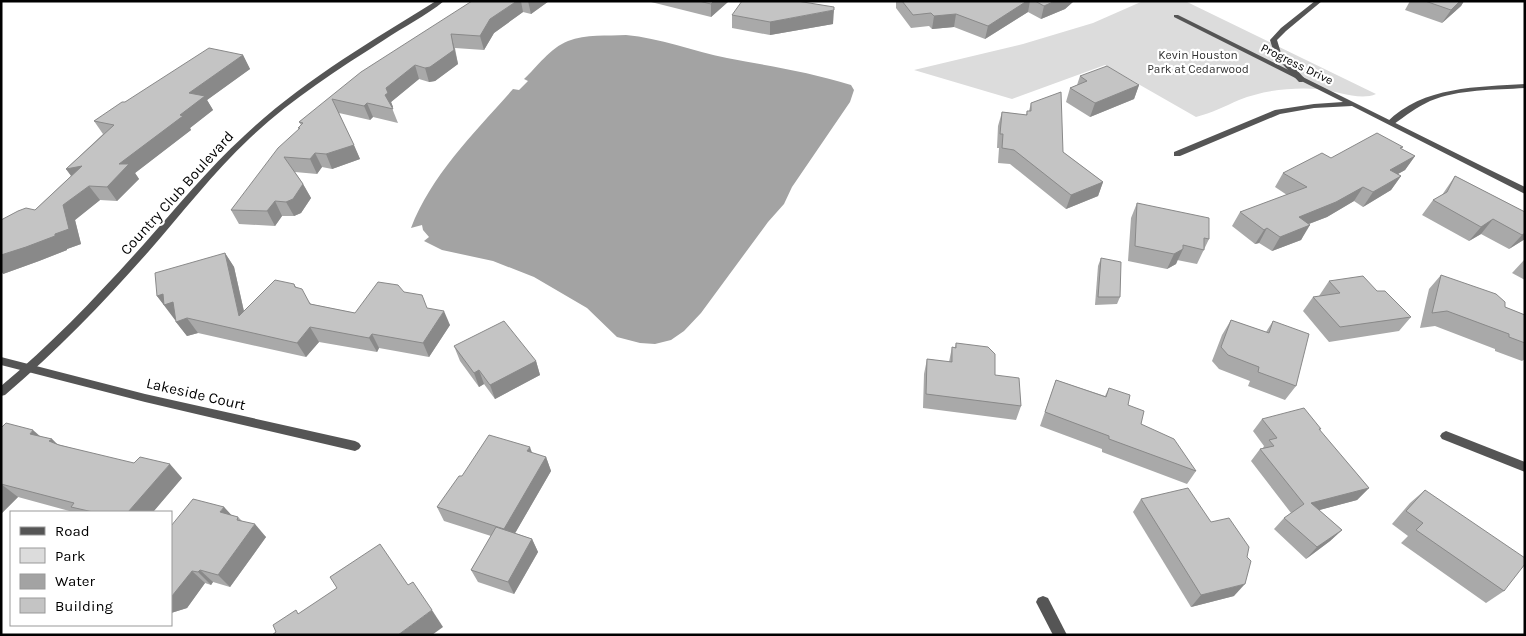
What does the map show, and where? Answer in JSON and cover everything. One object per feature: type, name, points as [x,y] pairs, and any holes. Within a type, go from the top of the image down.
[{"type":"street","name":"Country Club Boulevard","points":[[1,392],[32,367],[79,321],[224,159],[261,124],[323,76],[441,1]]},
{"type":"street","points":[[1302,80],[1278,54],[1273,40],[1280,30],[1304,15],[1319,1]]},
{"type":"street","name":"Progress Drive","points":[[1176,16],[1302,80],[1356,104],[1525,190]]},
{"type":"street","points":[[1390,122],[1430,99],[1444,95],[1468,90],[1525,86]]},
{"type":"street","name":"Progress Drive","points":[[1177,154],[1278,112],[1314,106],[1356,104]]},
{"type":"street","name":"Lakeside Court","points":[[1,360],[145,398],[355,446]]},
{"type":"street","points":[[1446,436],[1525,467]]},
{"type":"street","points":[[1043,602],[1060,635]]},
{"type":"green space","name":"Kevin Houston Park at Cedarwood","points":[[1143,1],[1185,1],[1376,94],[1370,96],[1348,95],[1319,89],[1299,88],[1279,90],[1239,100],[1196,117],[1105,65],[1012,99],[914,70],[1023,44],[1093,23]]},
{"type":"water","points":[[626,35],[651,39],[727,58],[820,76],[851,85],[854,90],[850,102],[792,187],[784,204],[768,222],[701,313],[684,331],[671,340],[655,344],[640,343],[617,337],[587,308],[534,277],[493,261],[442,250],[424,241],[429,237],[423,230],[422,225],[411,228],[430,190],[456,154],[513,89],[519,90],[528,81],[524,79],[555,48],[568,41],[589,36]]},
{"type":"building","points":[[472,1],[517,1],[490,19],[480,36],[451,34],[454,50],[430,67],[425,68],[415,65],[386,88],[388,93],[385,95],[393,109],[367,103],[364,106],[332,99],[354,145],[326,154],[315,153],[310,159],[284,157],[303,184],[293,199],[286,202],[275,201],[267,211],[231,210],[278,148],[300,128],[298,128],[303,123],[299,122],[361,72]]},
{"type":"building","points":[[699,1],[714,1],[711,4]]},
{"type":"building","points":[[742,1],[797,1],[834,7],[834,10],[770,22],[732,15]]},
{"type":"building","points":[[902,1],[1027,1],[988,26],[956,14],[934,16],[931,13],[913,15]]},
{"type":"building","points":[[1035,1],[1055,1],[1044,6]]},
{"type":"building","points":[[1425,1],[1460,1],[1451,10]]},
{"type":"building","points":[[209,48],[243,55],[189,93],[205,96],[180,115],[183,116],[119,164],[129,164],[107,187],[89,186],[63,205],[69,229],[55,234],[55,236],[1,255],[1,220],[26,208],[35,210],[82,166],[66,169],[114,125],[94,121]]},
{"type":"building","points":[[1107,66],[1139,85],[1095,103],[1070,88],[1087,81],[1080,76]]},
{"type":"building","points":[[1061,92],[1063,152],[1103,182],[1071,195],[1014,150],[1002,148],[1003,134],[1000,134],[1002,112],[1027,115],[1027,111],[1031,111],[1031,103]]},
{"type":"building","points":[[1377,133],[1415,156],[1390,170],[1401,176],[1373,192],[1363,187],[1336,202],[1299,217],[1310,225],[1280,237],[1267,228],[1264,230],[1240,212],[1307,187],[1283,173],[1322,153],[1331,158]]},
{"type":"building","points":[[1455,176],[1525,212],[1525,233],[1522,235],[1493,219],[1481,227],[1433,200],[1447,192]]},
{"type":"building","points":[[1137,203],[1209,218],[1209,239],[1204,238],[1204,250],[1183,245],[1183,249],[1174,254],[1135,246]]},
{"type":"building","points":[[225,253],[239,316],[275,280],[294,284],[295,287],[302,289],[310,304],[355,313],[378,282],[398,285],[404,292],[422,295],[427,308],[444,311],[423,343],[372,334],[369,338],[310,327],[297,343],[187,318],[176,322],[173,302],[164,305],[163,294],[157,296],[155,273]]},
{"type":"building","points":[[1101,258],[1121,262],[1120,297],[1098,297]]},
{"type":"building","points":[[1441,275],[1496,294],[1505,302],[1505,307],[1525,315],[1525,343],[1509,337],[1509,334],[1447,311],[1432,313]]},
{"type":"building","points":[[1363,276],[1377,291],[1385,291],[1411,317],[1340,327],[1313,297],[1340,293],[1329,281]]},
{"type":"building","points":[[1231,320],[1269,333],[1273,321],[1309,334],[1296,386],[1258,372],[1259,367],[1228,355],[1221,347]]},
{"type":"building","points":[[504,321],[536,361],[490,385],[479,370],[474,373],[454,346]]},
{"type":"building","points":[[956,343],[988,347],[995,354],[995,375],[1019,378],[1021,406],[926,394],[927,359],[952,362],[952,347],[956,348]]},
{"type":"building","points":[[1056,380],[1106,397],[1109,388],[1130,395],[1128,405],[1144,411],[1141,424],[1174,439],[1196,471],[1109,439],[1109,436],[1045,412]]},
{"type":"building","points":[[1304,408],[1321,429],[1319,429],[1369,488],[1311,503],[1342,530],[1317,547],[1284,518],[1304,504],[1260,449],[1274,446],[1269,440],[1277,438],[1262,419]]},
{"type":"building","points":[[6,423],[33,430],[30,434],[52,439],[49,441],[59,445],[134,463],[140,457],[170,464],[129,511],[89,511],[71,507],[74,503],[1,484],[1,428]]},
{"type":"building","points":[[489,435],[530,447],[527,451],[546,457],[504,529],[437,507],[459,476],[462,476]]},
{"type":"building","points":[[1188,488],[1211,522],[1229,518],[1249,547],[1247,557],[1251,561],[1245,584],[1201,595],[1141,499]]},
{"type":"building","points":[[1425,490],[1525,558],[1525,564],[1504,591],[1416,530],[1423,523],[1406,511]]},
{"type":"building","points":[[193,499],[224,507],[220,512],[238,517],[237,520],[255,524],[218,575],[200,570],[198,572],[192,571],[172,596],[172,525]]},
{"type":"building","points":[[496,527],[532,539],[508,582],[471,570]]},
{"type":"building","points":[[380,544],[408,585],[413,582],[432,610],[398,635],[272,635],[276,632],[273,625],[296,610],[298,614],[337,588],[330,577]]}]
